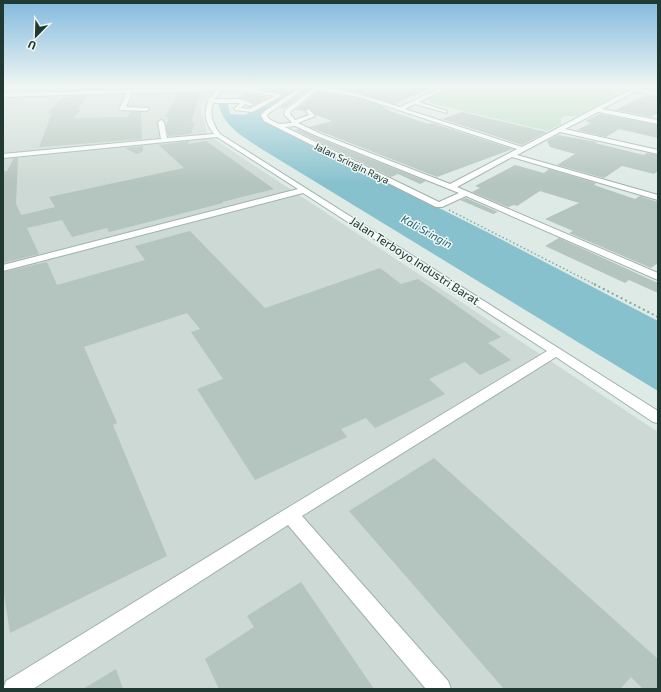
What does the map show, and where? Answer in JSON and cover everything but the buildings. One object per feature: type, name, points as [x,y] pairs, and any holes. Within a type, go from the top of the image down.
[{"type":"street","points":[[210,119],[210,126],[218,135]]},
{"type":"street","name":"Jalan Sringin Raya","points":[[266,119],[439,205]]},
{"type":"street","points":[[292,119],[296,123],[318,135],[466,193],[656,274]]},
{"type":"street","points":[[278,126],[296,123],[304,119]]},
{"type":"street","points":[[432,119],[523,149]]},
{"type":"street","points":[[450,187],[580,119]]},
{"type":"street","points":[[644,119],[658,122]]},
{"type":"street","points":[[161,122],[164,140]]},
{"type":"street","points":[[560,130],[658,152]]},
{"type":"street","points":[[3,156],[218,135]]},
{"type":"street","name":"Jalan Terboyo Industri Barat","points":[[218,135],[556,350],[658,418]]},
{"type":"street","points":[[511,156],[658,198]]},
{"type":"street","points":[[3,268],[306,190]]},
{"type":"street","points":[[439,205],[466,193]]},
{"type":"street","points":[[14,689],[556,350]]},
{"type":"street","points":[[290,515],[440,689]]},
{"type":"path","points":[[439,205],[658,317]]},
{"type":"shaded area","points":[[3,119],[204,119],[208,135],[658,432],[658,689],[3,689]]},
{"type":"green space","points":[[499,119],[561,119],[561,124],[548,131]]},
{"type":"water","name":"Kali Sringin","points":[[226,119],[263,119],[487,232],[658,321],[658,391],[260,148],[240,134]]}]
